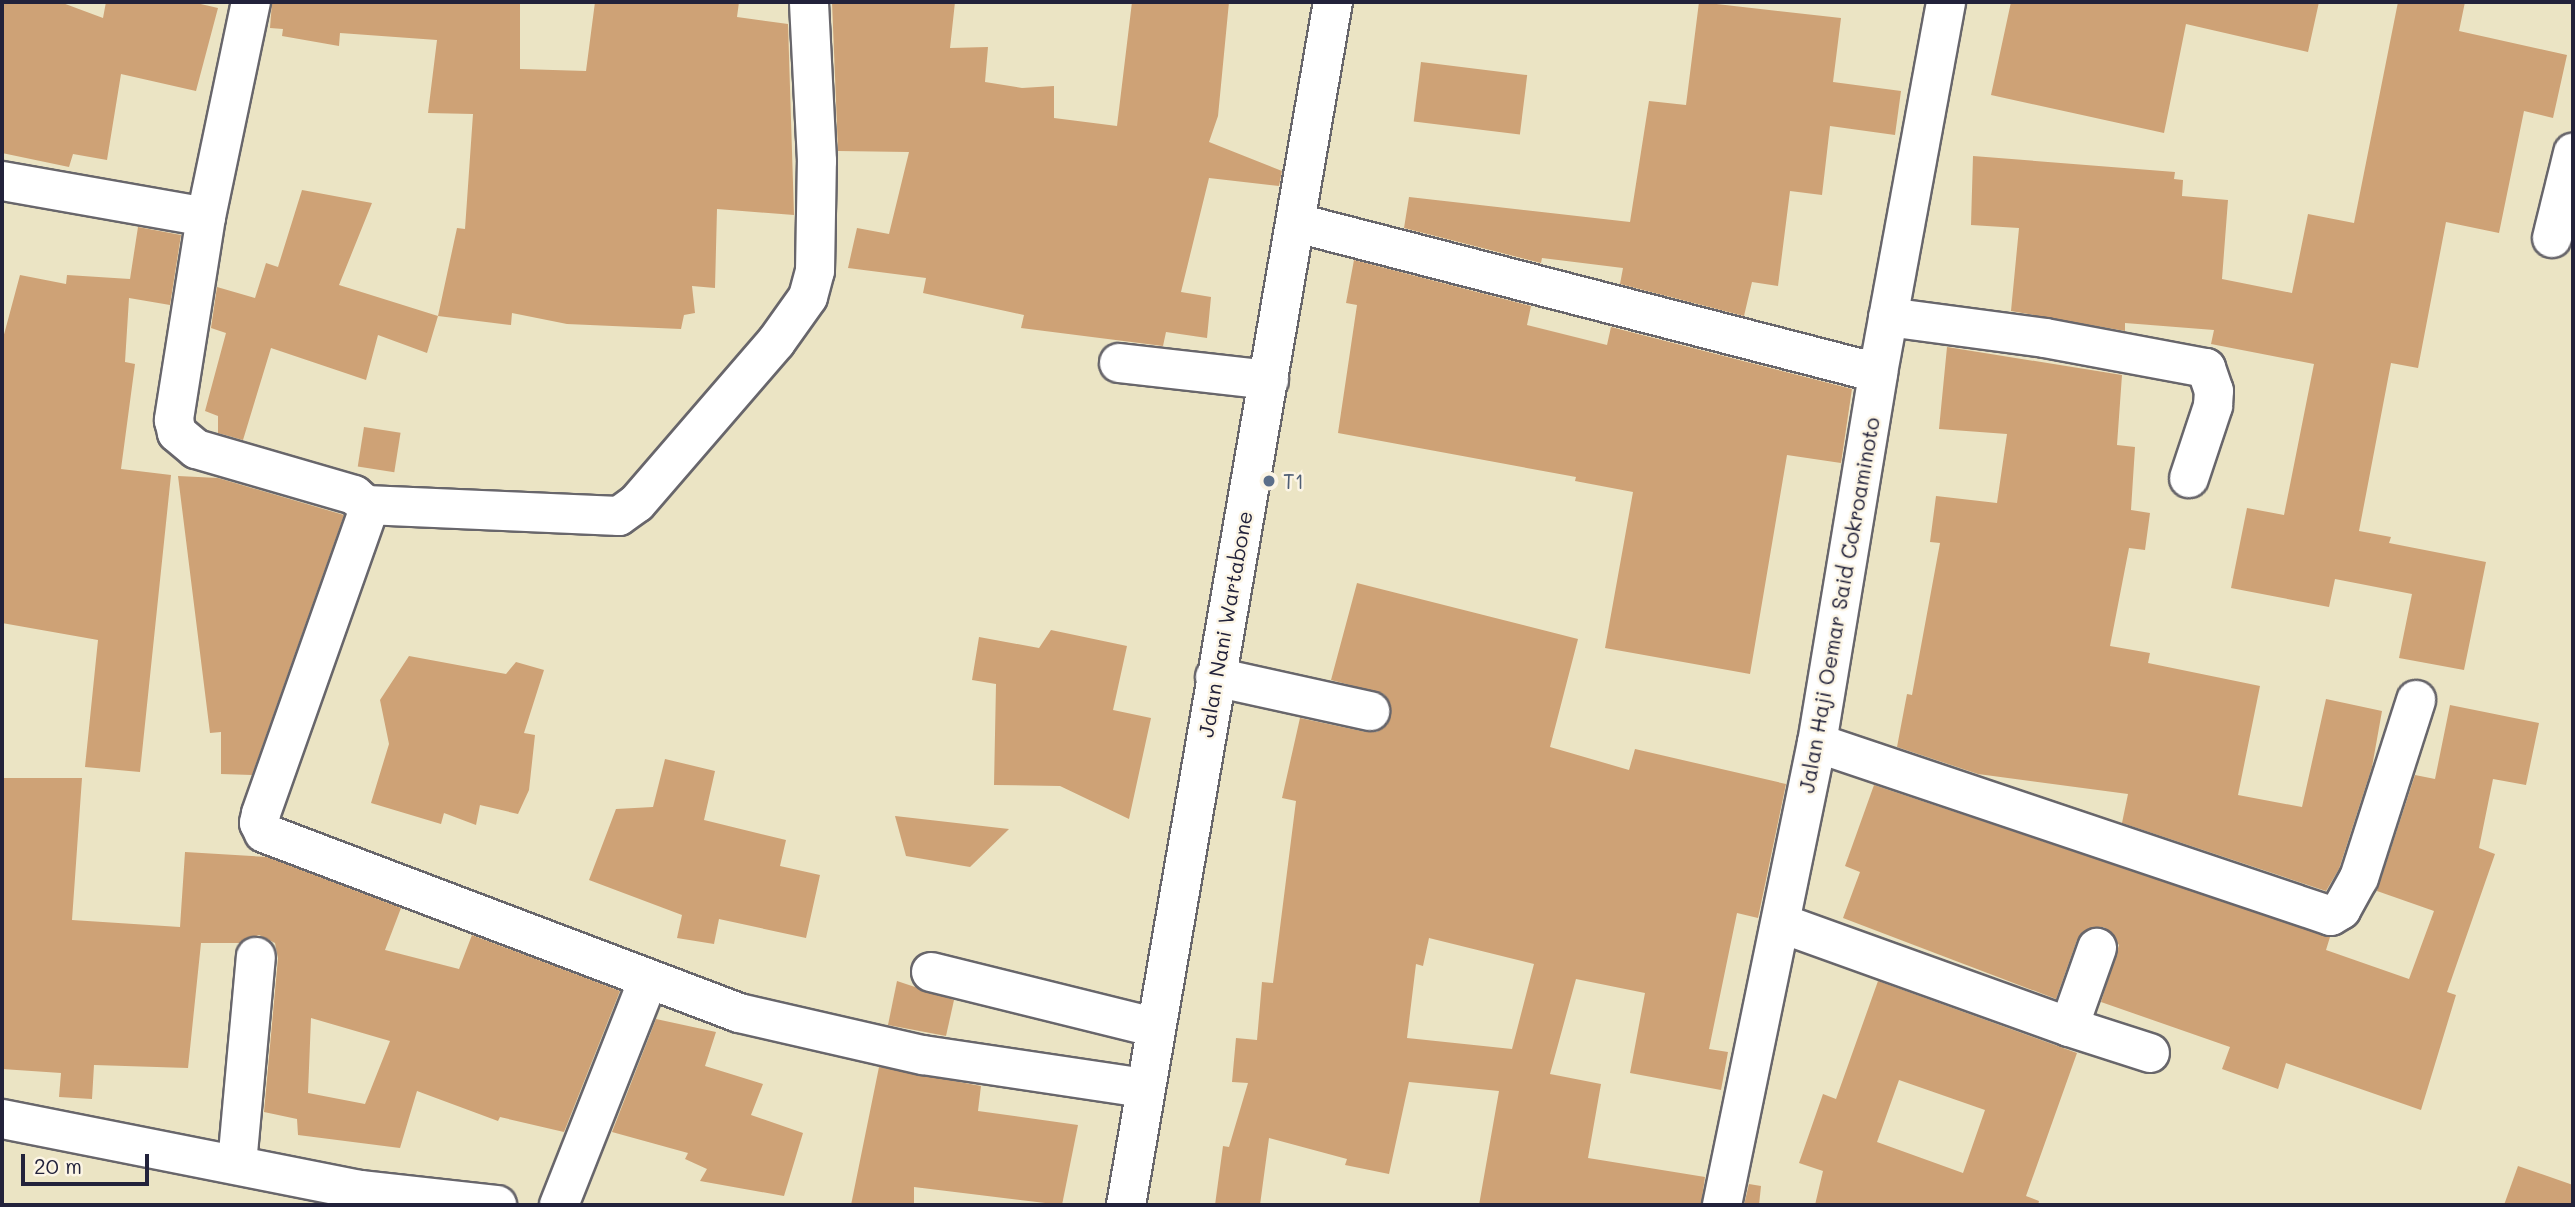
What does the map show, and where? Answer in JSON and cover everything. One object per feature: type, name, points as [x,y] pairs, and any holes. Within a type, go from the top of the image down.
[{"type":"street","points":[[251,2],[206,217],[174,420],[177,433],[197,449],[354,495],[366,505],[619,516],[637,503],[776,342],[807,297],[815,271],[817,161],[809,2]]},
{"type":"street","name":"Jalan Nani Wartabone","points":[[1126,1205],[1154,1027],[1297,223],[1333,2]]},
{"type":"street","name":"Jalan Haji Oemar Said Cokroaminoto","points":[[1722,1205],[1783,924],[1817,743],[1878,373],[1945,2]]},
{"type":"street","points":[[2552,238],[2573,153]]},
{"type":"street","points":[[2,181],[206,217]]},
{"type":"street","points":[[1297,223],[1878,373]]},
{"type":"street","points":[[1888,317],[2100,346],[2207,368],[2214,391],[2213,406],[2189,478]]},
{"type":"street","points":[[1119,363],[1269,380]]},
{"type":"street","points":[[366,505],[363,531],[261,814],[261,828],[275,838],[739,1013],[923,1055],[1145,1088]]},
{"type":"street","points":[[1215,677],[1370,710]]},
{"type":"street","points":[[1817,743],[2331,916],[2341,909],[2358,878],[2416,700]]},
{"type":"street","points":[[1783,924],[2069,1027],[2150,1053]]},
{"type":"street","points":[[2069,1027],[2097,948]]},
{"type":"street","points":[[237,1164],[256,957]]},
{"type":"street","points":[[931,972],[1154,1027]]},
{"type":"street","points":[[559,1205],[648,980]]},
{"type":"street","points":[[2,1119],[361,1191],[497,1205]]},
{"type":"building","points":[[2,2],[60,2],[103,18],[106,2],[192,2],[218,8],[196,91],[121,74],[107,160],[73,154],[69,167],[2,153]]},
{"type":"building","points":[[272,2],[520,2],[520,69],[586,71],[595,2],[739,2],[737,17],[788,24],[794,215],[717,209],[715,288],[692,286],[695,313],[684,315],[681,329],[567,324],[512,313],[511,325],[438,316],[457,228],[465,229],[473,114],[428,113],[437,40],[340,33],[339,46],[282,36],[283,29],[270,28]]},
{"type":"building","points":[[832,2],[955,2],[950,48],[988,47],[985,82],[1022,88],[1054,86],[1054,118],[1117,126],[1132,2],[1229,2],[1218,116],[1209,142],[1282,171],[1279,186],[1209,178],[1181,292],[1211,297],[1207,338],[1166,332],[1163,346],[1021,328],[1024,315],[923,293],[926,278],[848,268],[857,228],[889,234],[909,152],[838,151]]},
{"type":"building","points":[[1699,2],[1841,18],[1833,82],[1901,91],[1895,135],[1830,126],[1822,195],[1790,191],[1778,286],[1752,282],[1744,316],[1620,284],[1623,268],[1542,258],[1541,263],[1404,228],[1409,197],[1630,222],[1649,101],[1686,105]]},
{"type":"building","points":[[2011,2],[2319,2],[2308,52],[2186,24],[2164,133],[1991,95]]},
{"type":"building","points":[[2398,2],[2465,2],[2459,31],[2567,55],[2553,118],[2524,111],[2499,233],[2446,222],[2418,368],[2391,363],[2359,531],[2391,537],[2389,543],[2486,562],[2464,670],[2399,658],[2412,594],[2335,579],[2329,607],[2231,588],[2247,508],[2284,515],[2314,364],[2211,344],[2214,330],[2125,323],[2125,331],[2011,311],[2019,228],[1971,225],[1973,156],[2175,172],[2174,179],[2183,180],[2182,196],[2228,200],[2222,279],[2292,293],[2308,214],[2354,223]]},
{"type":"building","points":[[1421,62],[1527,75],[1520,135],[1414,122]]},
{"type":"building","points":[[302,190],[372,203],[339,285],[438,316],[427,353],[378,335],[366,380],[271,348],[243,440],[218,433],[218,416],[205,411],[226,333],[211,328],[217,287],[255,298],[266,263],[278,267]]},
{"type":"building","points":[[138,227],[181,235],[170,305],[129,298],[125,362],[135,364],[121,469],[171,475],[140,772],[85,767],[98,640],[2,623],[2,342],[20,275],[66,284],[67,275],[130,279]]},
{"type":"building","points":[[1354,260],[1531,306],[1527,325],[1607,345],[1611,327],[1852,389],[1841,463],[1787,455],[1750,674],[1605,648],[1633,492],[1575,481],[1576,477],[1338,433],[1357,305],[1346,303]]},
{"type":"building","points":[[1947,347],[2122,375],[2117,445],[2135,447],[2131,510],[2150,513],[2145,550],[2129,548],[2110,646],[2150,653],[2148,663],[2260,686],[2238,795],[2302,807],[2326,699],[2382,711],[2372,767],[2339,869],[2326,891],[2122,823],[2128,794],[1978,774],[1897,747],[1907,694],[1912,695],[1940,543],[1930,542],[1936,496],[1997,503],[2007,434],[1939,429]]},
{"type":"building","points":[[364,427],[401,433],[394,472],[358,467]]},
{"type":"building","points":[[178,476],[218,478],[344,515],[252,775],[221,774],[221,732],[210,733]]},
{"type":"building","points":[[1357,583],[1578,639],[1550,747],[1629,770],[1635,749],[1786,784],[1758,918],[1737,913],[1709,1049],[1728,1052],[1721,1090],[1630,1073],[1645,993],[1576,979],[1550,1074],[1601,1084],[1588,1158],[1705,1177],[1701,1205],[1479,1205],[1499,1091],[1409,1082],[1389,1174],[1345,1165],[1347,1159],[1269,1138],[1260,1205],[1215,1205],[1223,1146],[1229,1147],[1248,1083],[1232,1082],[1236,1038],[1257,1040],[1262,982],[1273,983],[1296,801],[1282,798],[1300,718],[1377,732],[1391,716],[1384,694],[1331,680]],"holes":[[[1429,938],[1534,964],[1512,1049],[1407,1038],[1416,964],[1423,966]]]},
{"type":"building","points":[[1051,630],[1127,646],[1113,710],[1151,718],[1129,819],[1060,786],[994,785],[996,684],[972,680],[979,637],[1039,648]]},
{"type":"building","points":[[409,656],[506,674],[516,662],[544,670],[524,733],[535,735],[529,790],[518,814],[480,805],[476,825],[444,813],[441,824],[371,803],[389,744],[380,700]]},
{"type":"building","points":[[2450,705],[2539,723],[2526,785],[2493,779],[2479,848],[2495,854],[2447,992],[2456,995],[2421,1110],[2286,1063],[2278,1089],[2222,1069],[2230,1047],[2101,1002],[2119,945],[2104,927],[2092,927],[2077,940],[2056,999],[1843,918],[1860,872],[1845,866],[1874,785],[2330,937],[2326,950],[2409,979],[2434,911],[2377,891],[2415,775],[2435,779]]},
{"type":"building","points":[[665,759],[715,771],[704,820],[786,840],[780,866],[820,875],[806,938],[719,919],[714,944],[677,938],[682,915],[589,880],[616,809],[653,807]]},
{"type":"building","points":[[2,778],[82,778],[72,920],[180,927],[185,852],[267,857],[401,908],[385,950],[459,969],[472,935],[620,991],[564,1132],[500,1117],[498,1121],[417,1091],[400,1148],[298,1135],[297,1119],[264,1112],[278,958],[275,943],[259,935],[240,943],[201,943],[188,1068],[94,1065],[92,1099],[59,1097],[61,1073],[2,1069]],"holes":[[[311,1018],[390,1041],[365,1104],[308,1093]]]},
{"type":"building","points":[[895,816],[1009,829],[970,867],[906,856]]},
{"type":"building","points":[[897,981],[954,1000],[946,1036],[888,1025]]},
{"type":"building","points":[[1878,981],[2077,1053],[2026,1196],[2039,1201],[2038,1205],[1815,1205],[1823,1171],[1799,1163],[1823,1094],[1836,1099]],"holes":[[[1899,1080],[1985,1110],[1963,1173],[1877,1142]]]},
{"type":"building","points":[[656,1019],[716,1032],[705,1066],[763,1084],[751,1115],[803,1133],[784,1196],[700,1181],[707,1169],[685,1159],[688,1153],[612,1132]]},
{"type":"building","points":[[879,1067],[981,1086],[978,1111],[1078,1125],[1062,1205],[914,1187],[914,1205],[851,1205]]},
{"type":"building","points":[[2518,1166],[2573,1185],[2573,1205],[2504,1205]]},
{"type":"building","points":[[1749,1184],[1761,1186],[1759,1205],[1744,1205]]},
{"type":"place","name":"T1","points":[[1269,481]]}]
